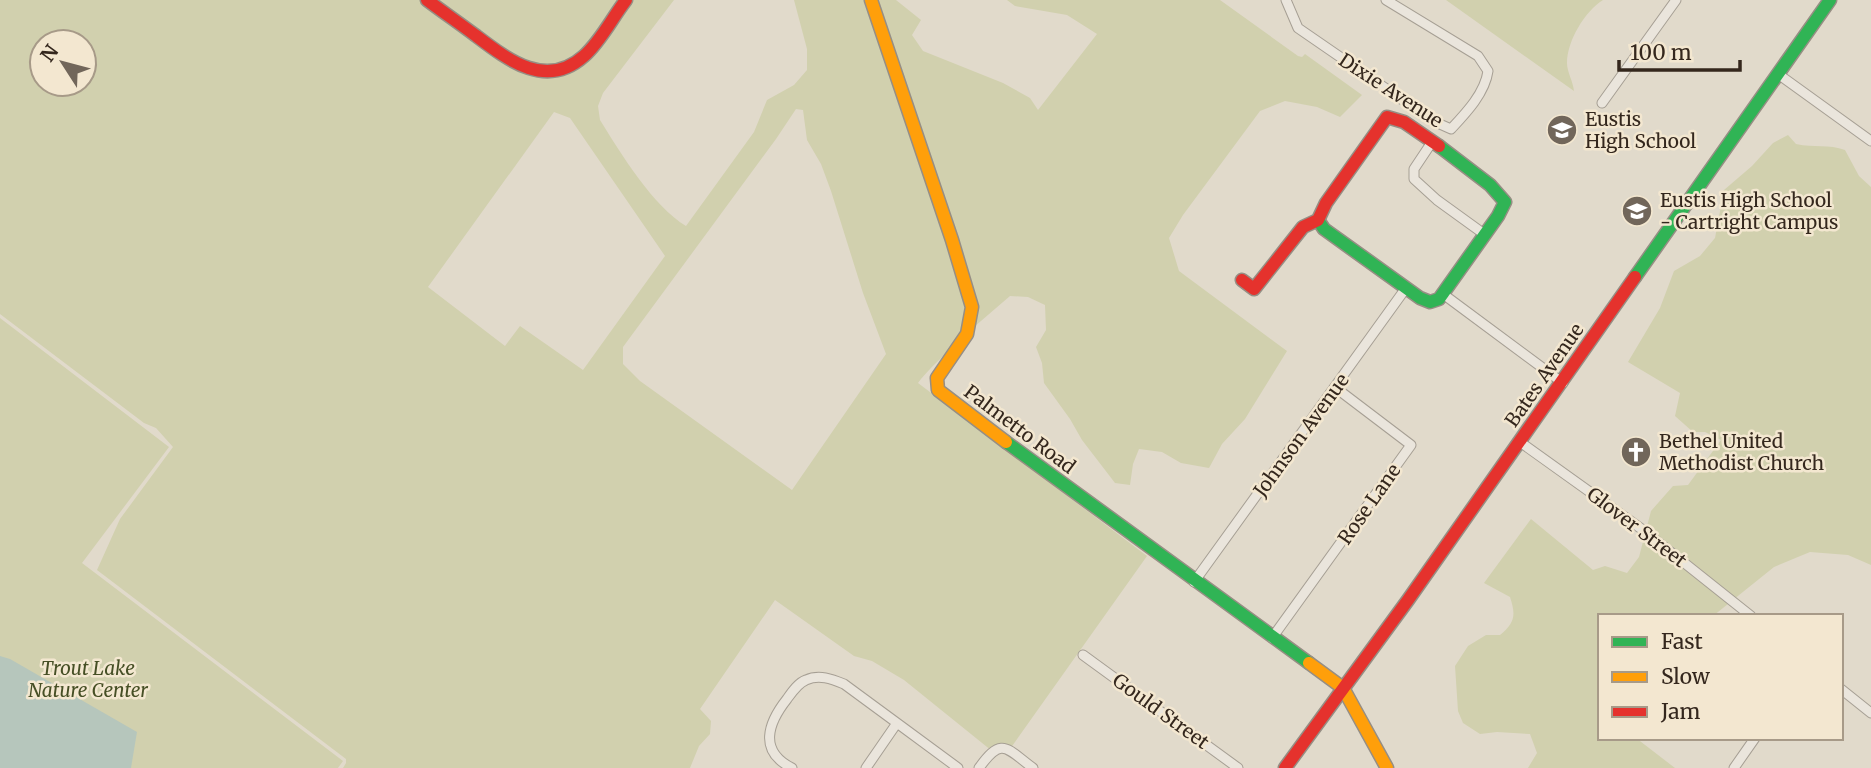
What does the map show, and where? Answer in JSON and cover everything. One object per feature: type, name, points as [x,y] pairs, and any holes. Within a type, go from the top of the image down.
[{"type":"street","points":[[427,0],[511,62],[536,71],[561,69],[583,56],[626,0]]},
{"type":"street","name":"Palmetto Road","points":[[870,0],[952,240],[972,307],[967,334],[937,378],[938,390],[1194,582],[1343,688],[1387,768]]},
{"type":"street","name":"Dixie Avenue","points":[[1286,0],[1298,28],[1433,121],[1451,129],[1466,113],[1487,81],[1488,71],[1478,56],[1386,0]]},
{"type":"street","points":[[1602,103],[1676,0]]},
{"type":"street","name":"Bates Avenue","points":[[1285,768],[1563,383],[1830,0]]},
{"type":"street","points":[[1778,74],[1871,141]]},
{"type":"street","points":[[1242,280],[1254,289],[1303,227],[1318,220],[1326,203],[1384,120],[1394,117],[1488,181],[1503,195],[1505,202],[1443,294],[1439,299],[1430,302],[1324,229],[1318,220]]},
{"type":"street","points":[[1432,142],[1417,163],[1414,179],[1437,200],[1484,234]]},
{"type":"street","name":"Johnson Avenue","points":[[1194,582],[1406,288]]},
{"type":"street","points":[[1443,294],[1563,383]]},
{"type":"street","name":"Rose Lane","points":[[1272,638],[1411,445],[1336,388]]},
{"type":"street","name":"Glover Street","points":[[1520,442],[1652,537],[1748,614]]},
{"type":"street","name":"Gould Street","points":[[1083,654],[1238,768]]},
{"type":"street","points":[[792,768],[776,755],[769,740],[769,732],[777,712],[800,684],[825,677],[844,684],[958,768]]},
{"type":"street","points":[[1843,691],[1871,713]]},
{"type":"street","points":[[866,768],[897,723]]},
{"type":"street","points":[[1734,768],[1754,740]]},
{"type":"street","points":[[979,768],[990,752],[1001,747],[1033,768]]},
{"type":"green space","points":[[0,0],[420,0],[509,65],[571,70],[632,0],[674,0],[603,93],[598,106],[600,120],[638,178],[662,206],[686,226],[754,132],[767,100],[794,85],[807,70],[807,49],[794,0],[866,0],[933,194],[967,306],[966,321],[958,339],[918,383],[1147,556],[1010,749],[992,751],[904,680],[872,661],[854,656],[775,600],[700,709],[711,721],[710,734],[699,746],[690,768],[343,768],[346,759],[97,570],[120,519],[173,447],[156,428],[144,423],[0,314]],"holes":[[[796,109],[803,110],[807,140],[821,164],[831,191],[863,293],[886,354],[792,490],[640,381],[623,364],[623,347]],[[554,112],[570,118],[665,256],[583,370],[520,326],[505,346],[428,287]]]},
{"type":"green space","points":[[434,0],[620,0],[580,52],[567,62],[552,67],[524,64]]},
{"type":"green space","points":[[875,0],[896,0],[921,20],[912,35],[923,51],[1003,83],[1030,98],[1038,110],[1097,34],[1067,15],[1015,6],[1007,0],[1220,0],[1298,56],[1305,54],[1362,95],[1340,117],[1317,107],[1285,101],[1260,111],[1169,238],[1179,271],[1287,351],[1245,419],[1222,444],[1209,468],[1181,463],[1162,452],[1139,449],[1133,464],[1130,485],[1115,483],[1044,383],[1042,363],[1036,347],[1046,330],[1045,305],[1028,297],[1010,296],[974,327],[976,306]]},
{"type":"green space","points":[[1446,0],[1603,0],[1584,19],[1570,45],[1567,66],[1574,91]]},
{"type":"green space","points":[[1788,135],[1796,144],[1845,150],[1859,176],[1871,187],[1871,565],[1848,555],[1810,552],[1774,567],[1715,614],[1598,614],[1598,740],[1639,740],[1675,768],[1528,768],[1537,753],[1530,734],[1480,734],[1463,723],[1458,711],[1455,666],[1468,646],[1486,635],[1500,635],[1509,627],[1513,618],[1510,597],[1484,583],[1531,519],[1593,570],[1605,566],[1627,573],[1639,557],[1651,511],[1673,486],[1688,485],[1721,440],[1705,432],[1693,432],[1675,416],[1680,393],[1628,362],[1660,308],[1674,271],[1700,256],[1715,238],[1724,190],[1773,143]]},
{"type":"green space","name":"Trout Lake Nature Center","points":[[0,318],[169,447],[82,563],[343,761],[338,768],[0,768]]},
{"type":"shaded area","points":[[0,656],[10,659],[137,732],[131,768],[0,768]]},
{"type":"traffic: fast","points":[[1635,277],[1830,0]]},
{"type":"traffic: fast","points":[[1318,220],[1324,229],[1420,298],[1430,302],[1439,299],[1505,202],[1490,185],[1439,146]]},
{"type":"traffic: fast","points":[[1006,442],[1309,663]]},
{"type":"traffic: slow","points":[[871,0],[972,307],[967,334],[937,378],[938,390],[1006,442]]},
{"type":"traffic: slow","points":[[1309,663],[1343,688],[1387,768]]},
{"type":"traffic: jam","points":[[427,0],[501,54],[528,68],[542,71],[556,71],[570,66],[584,56],[626,0]]},
{"type":"traffic: jam","points":[[1242,280],[1254,289],[1303,227],[1318,220],[1326,203],[1387,117],[1404,122],[1439,146]]},
{"type":"traffic: jam","points":[[1285,768],[1408,600],[1635,277]]},
{"type":"place","name":"Eustis High School","points":[[1562,130]]},
{"type":"place","name":"Eustis High School - Cartright Campus","points":[[1637,211]]},
{"type":"place","name":"Bethel United Methodist Church","points":[[1636,452]]}]
